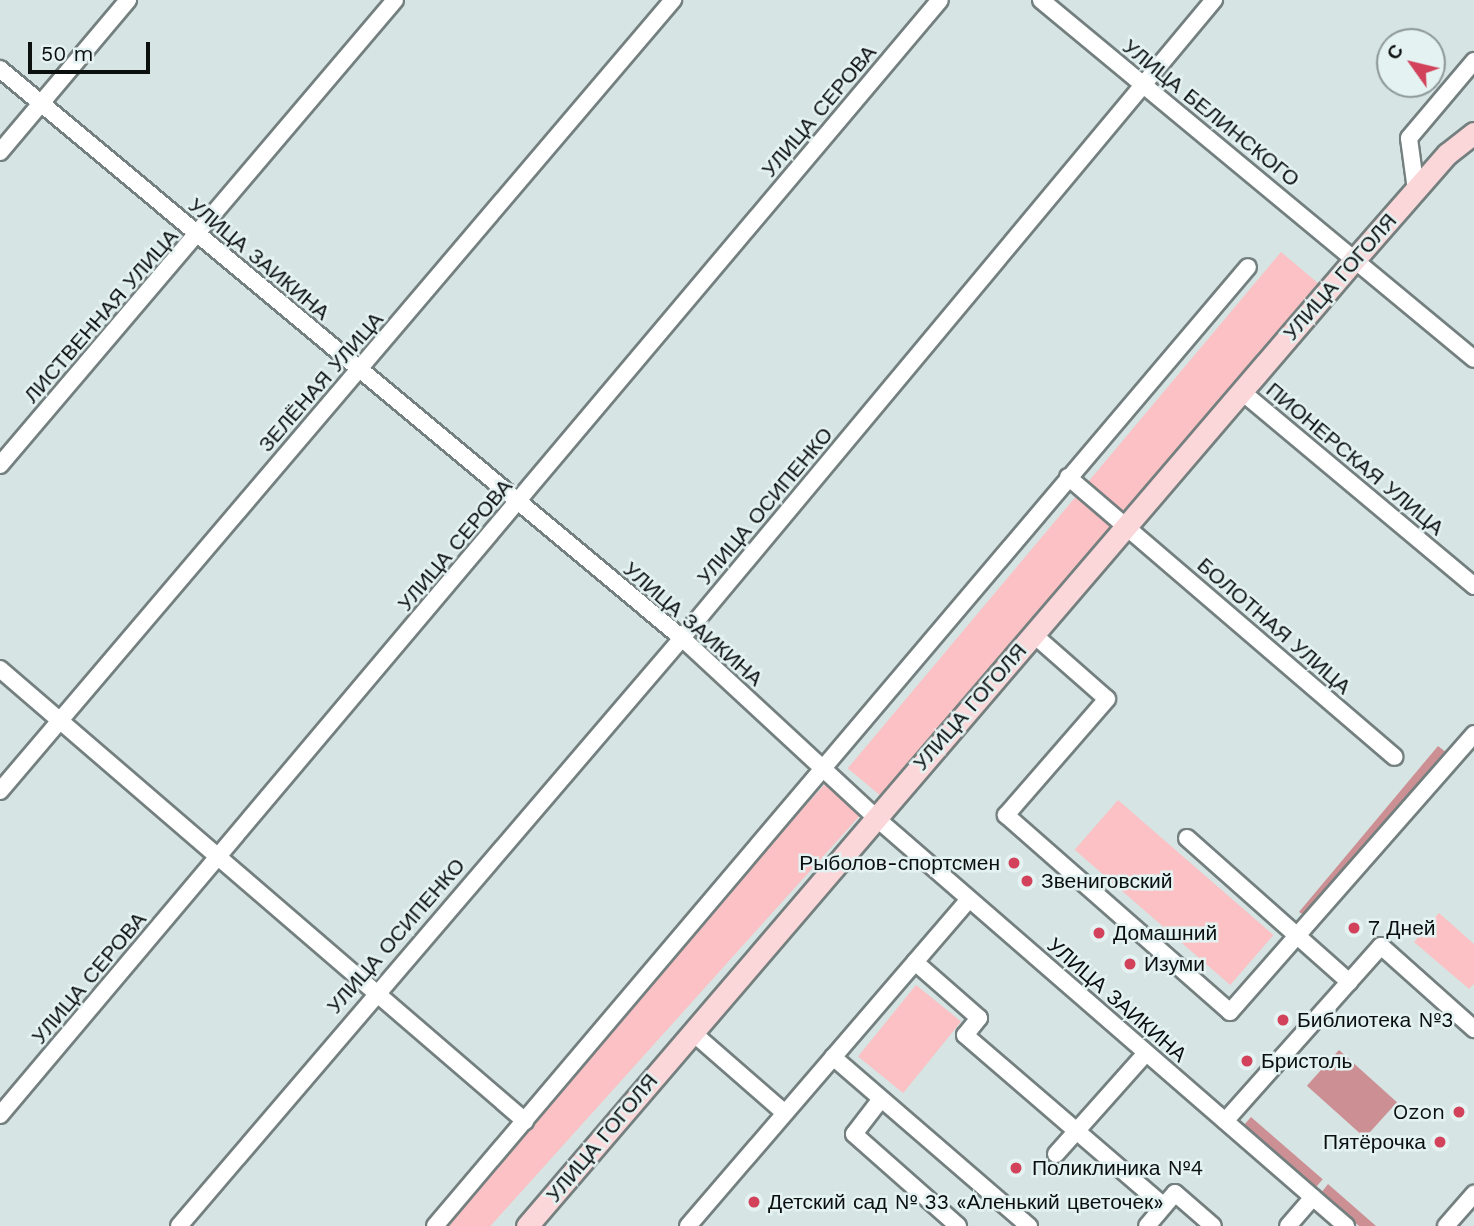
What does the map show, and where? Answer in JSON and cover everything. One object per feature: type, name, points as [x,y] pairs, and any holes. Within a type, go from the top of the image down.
[{"type":"main road","name":"УЛИЦА ГОГОЛЯ","points":[[527,1226],[1354,259],[1447,154],[1474,133]]},
{"type":"street","points":[[0,152],[128,0]]},
{"type":"street","name":"ЛИСТВЕННАЯ УЛИЦА","points":[[0,465],[198,236],[394,0]]},
{"type":"street","name":"ЗЕЛЁНАЯ УЛИЦА","points":[[0,791],[673,0]]},
{"type":"street","name":"УЛИЦА СЕРОВА","points":[[0,1115],[940,0]]},
{"type":"street","name":"УЛИЦА БЕЛИНСКОГО","points":[[1041,0],[1474,359]]},
{"type":"street","name":"УЛИЦА ОСИПЕНКО","points":[[179,1226],[375,993],[682,638],[1214,0]]},
{"type":"street","points":[[1416,190],[1409,138],[1474,61]]},
{"type":"street","name":"УЛИЦА ЗАИКИНА","points":[[0,69],[517,504],[682,638],[875,817],[1346,1226]]},
{"type":"street","points":[[435,1226],[821,765],[1248,267]]},
{"type":"street","name":"ПИОНЕРСКАЯ УЛИЦА","points":[[1241,391],[1474,586]]},
{"type":"street","name":"БОЛОТНАЯ УЛИЦА","points":[[1068,477],[1395,757]]},
{"type":"street","points":[[1033,634],[1107,699],[1006,814],[1230,1012],[1474,734]]},
{"type":"street","points":[[0,669],[525,1121]]},
{"type":"street","points":[[1186,838],[1349,982]]},
{"type":"street","points":[[688,1226],[969,899]]},
{"type":"street","points":[[1226,1121],[1381,946],[1474,1029]]},
{"type":"street","points":[[915,962],[979,1018],[965,1035],[1164,1206]]},
{"type":"street","points":[[692,1032],[785,1113]]},
{"type":"street","points":[[1056,1154],[1145,1054]]},
{"type":"street","points":[[833,1057],[1029,1226]]},
{"type":"street","points":[[881,1100],[854,1134],[958,1226]]},
{"type":"street","points":[[1147,1226],[1175,1193],[1213,1226]]},
{"type":"street","points":[[1446,1226],[1468,1214],[1474,1194]]},
{"type":"street","points":[[1288,1226],[1313,1197]]},
{"type":"shaded area","points":[[1281,252],[1321,285],[888,802],[848,768]]},
{"type":"shaded area","points":[[1438,746],[1447,753],[1307,917],[1299,912]]},
{"type":"shaded area","points":[[826,783],[861,814],[490,1226],[445,1226],[435,1217]]},
{"type":"shaded area","points":[[1118,800],[1273,935],[1230,985],[1075,850]]},
{"type":"shaded area","points":[[1439,913],[1474,944],[1474,984],[1469,989],[1414,942]]},
{"type":"shaded area","points":[[916,985],[961,1022],[903,1093],[858,1056]]},
{"type":"shaded area","points":[[1339,1050],[1397,1102],[1365,1138],[1307,1086]]},
{"type":"shaded area","points":[[1251,1117],[1323,1179],[1315,1188],[1244,1125]]},
{"type":"shaded area","points":[[1328,1184],[1376,1226],[1359,1226],[1321,1193]]},
{"type":"place","name":"Рыболов-спортсмен","points":[[1014,863]]},
{"type":"place","name":"Звениговский","points":[[1027,881]]},
{"type":"place","name":"7 Дней","points":[[1354,928]]},
{"type":"place","name":"Домашний","points":[[1099,933]]},
{"type":"place","name":"Изуми","points":[[1130,964]]},
{"type":"place","name":"Библиотека №3","points":[[1283,1020]]},
{"type":"place","name":"Бристоль","points":[[1247,1061]]},
{"type":"place","name":"Ozon","points":[[1459,1112]]},
{"type":"place","name":"Пятёрочка","points":[[1440,1142]]},
{"type":"place","name":"Поликлиника №4","points":[[1016,1168]]},
{"type":"place","name":"Детский сад № 33 «Аленький цветочек»","points":[[754,1202]]}]
